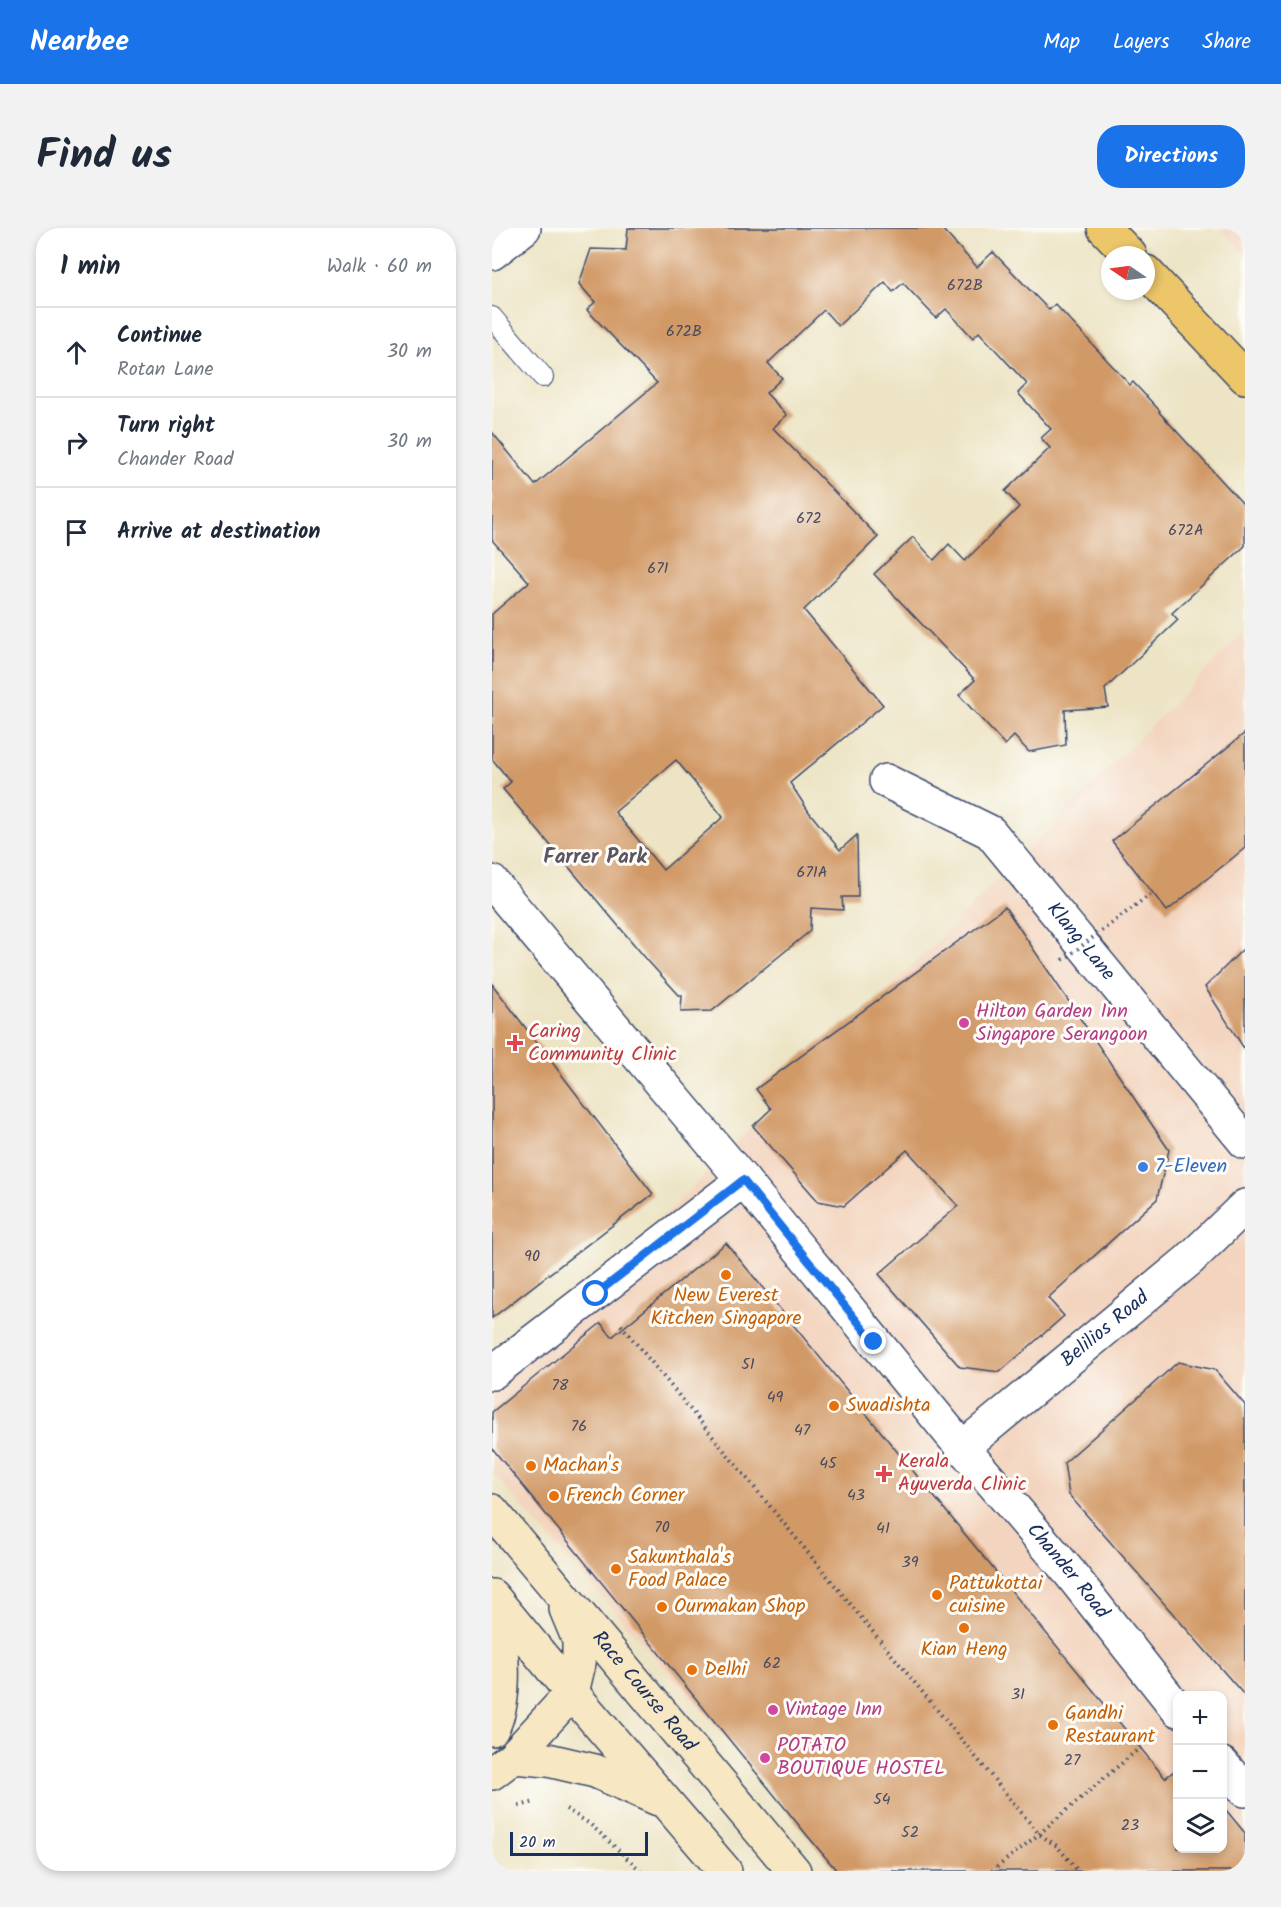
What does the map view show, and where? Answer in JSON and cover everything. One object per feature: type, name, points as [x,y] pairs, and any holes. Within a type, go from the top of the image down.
[{"type":"main road","points":[[1104,228],[1121,246]]},
{"type":"main road","points":[[1155,282],[1245,377]]},
{"type":"street","points":[[492,254],[524,228]]},
{"type":"street","name":"Klang Lane","points":[[886,781],[990,832],[1245,1142]]},
{"type":"street","name":"Chander Road","points":[[492,882],[743,1180],[962,1448],[1069,1572],[1173,1704]]},
{"type":"street","points":[[492,1373],[743,1180]]},
{"type":"street","name":"Belilios Road","points":[[962,1448],[1189,1260],[1245,1206]]},
{"type":"street","name":"Race Course Road","points":[[492,1511],[794,1871]]},
{"type":"street","points":[[503,1765],[572,1693],[579,1663],[579,1640],[557,1588]]},
{"type":"street","points":[[494,1598],[572,1693],[725,1871]]},
{"type":"street","points":[[492,1729],[500,1699],[502,1654],[494,1598]]},
{"type":"street","points":[[503,1765],[548,1760],[595,1771],[668,1803]]},
{"type":"street","points":[[1227,1770],[1245,1790]]},
{"type":"lane","points":[[492,317],[543,377]]},
{"type":"path","points":[[1063,960],[1152,892]]},
{"type":"path","points":[[596,1294],[1039,1834],[1057,1846],[1078,1871]]},
{"type":"path","points":[[992,1871],[1152,1738]]},
{"type":"path","points":[[514,1807],[536,1802],[545,1804]]},
{"type":"path","points":[[563,1807],[590,1824],[641,1871]]},
{"type":"shaded area","points":[[1220,228],[1245,228],[1245,255]]},
{"type":"shaded area","points":[[1245,631],[1245,1871],[844,1871],[492,1472],[492,1389]]},
{"type":"building","points":[[628,228],[941,228],[977,267],[993,252],[1049,310],[1055,304],[1130,385],[1133,382],[1245,506],[1245,546],[1172,613],[1178,620],[1105,689],[1108,707],[1065,710],[1066,745],[1029,752],[1014,736],[1005,745],[959,695],[975,680],[874,574],[913,537],[934,560],[949,544],[965,561],[1019,507],[1005,491],[1050,448],[1041,438],[1051,429],[1018,393],[1027,384],[979,332],[973,338],[946,309],[936,318],[903,283],[893,292],[885,282],[838,326],[824,310],[768,363],[782,378],[766,393],[787,415],[773,428],[878,537],[804,610],[883,705],[790,783],[809,812],[840,850],[857,835],[858,897],[842,897],[843,910],[811,908],[810,931],[712,1011],[681,1012],[682,995],[679,995],[648,961],[503,789],[511,782],[492,759],[492,614],[529,582],[492,540],[492,432],[535,485],[657,383],[587,310],[595,302],[579,284],[591,249],[626,250]],"holes":[[[676,760],[723,817],[663,870],[615,812]]]},
{"type":"building","points":[[1245,733],[1245,848],[1167,911],[1112,841]]},
{"type":"building","name":"Hilton Garden Inn Singapore Serangoon","points":[[1005,907],[1169,1150],[1157,1199],[1048,1298],[1064,1316],[1000,1372],[960,1367],[879,1274],[958,1206],[907,1150],[844,1206],[818,1201],[753,1126],[771,1109],[756,1089]]},
{"type":"building","points":[[1245,947],[1245,1050],[1205,987]]},
{"type":"building","points":[[492,984],[653,1194],[492,1318]]},
{"type":"building","points":[[726,1243],[1165,1778],[1173,1772],[1173,1853],[1227,1853],[1227,1811],[1245,1833],[1245,1871],[837,1871],[492,1448],[492,1412],[601,1323],[612,1337]]},
{"type":"building","points":[[1178,1362],[1215,1370],[1245,1405],[1245,1696],[1069,1495],[1064,1463]]},
{"type":"place","name":"Hilton Garden Inn Singapore Serangoon","points":[[964,1023]]},
{"type":"place","name":"Caring Community Clinic","points":[[515,1043]]},
{"type":"place","name":"7-Eleven","points":[[1143,1167]]},
{"type":"place","name":"New Everest Kitchen Singapore","points":[[726,1275]]},
{"type":"place","name":"Swadishta","points":[[834,1406]]},
{"type":"place","name":"Machan's","points":[[531,1466]]},
{"type":"place","name":"Kerala Ayuverda Clinic","points":[[884,1474]]},
{"type":"place","name":"French Corner","points":[[554,1496]]},
{"type":"place","name":"Sakunthala's Food Palace","points":[[616,1569]]},
{"type":"place","name":"Pattukottai cuisine","points":[[937,1595]]},
{"type":"place","name":"Ourmakan Shop","points":[[662,1607]]},
{"type":"place","name":"Kian Heng","points":[[964,1628]]},
{"type":"place","name":"Delhi","points":[[692,1670]]},
{"type":"place","name":"Vintage Inn","points":[[773,1710]]},
{"type":"place","name":"Gandhi Restaurant","points":[[1053,1725]]},
{"type":"place","name":"POTATO BOUTIQUE HOSTEL","points":[[765,1758]]},
{"type":"district","name":"Farrer Park","points":[[595,857]]},
{"type":"route","points":[[596,1294],[743,1180],[874,1342]]}]
